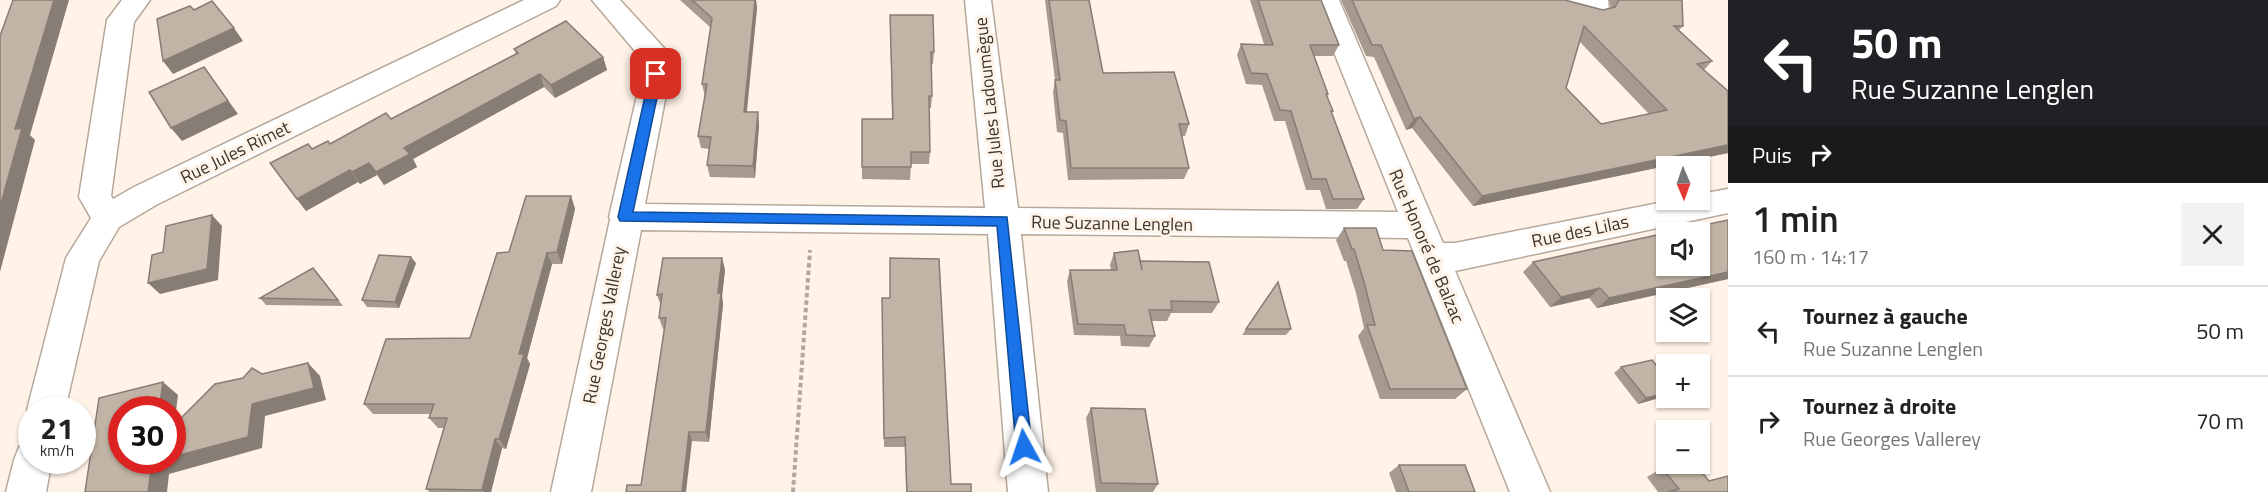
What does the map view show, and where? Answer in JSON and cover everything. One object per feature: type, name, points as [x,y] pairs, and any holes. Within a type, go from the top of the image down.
[{"type":"street","points":[[108,218],[95,197],[121,20],[137,0]]},
{"type":"street","name":"Rue Jules Rimet","points":[[49,396],[83,258],[108,218],[145,196],[547,0]]},
{"type":"street","name":"Rue Georges Vallerey","points":[[571,492],[625,217],[656,74],[654,55],[605,0]]},
{"type":"street","name":"Rue Jules Ladoumègue","points":[[978,0],[1003,221],[1028,492]]},
{"type":"street","name":"Rue Honoré de Balzac","points":[[1326,0],[1530,492]]},
{"type":"street","points":[[1554,0],[1595,10],[1595,0]]},
{"type":"street","name":"Rue des Lilas","points":[[1432,257],[1455,257],[1728,201]]},
{"type":"street","name":"Rue Suzanne Lenglen","points":[[625,217],[1418,225]]},
{"type":"street","points":[[26,492],[30,474]]},
{"type":"path","points":[[793,492],[812,219]]},
{"type":"building","points":[[13,0],[54,0],[15,129],[22,128],[0,207],[0,36]]},
{"type":"building","points":[[692,0],[755,0],[744,112],[758,112],[753,166],[707,165],[711,137],[698,136],[707,84],[702,84],[712,18]]},
{"type":"building","points":[[1049,0],[1089,0],[1103,73],[1174,72],[1189,124],[1179,124],[1189,168],[1071,168],[1066,121],[1060,120],[1055,80],[1060,80]]},
{"type":"building","points":[[1258,0],[1321,0],[1339,45],[1310,45],[1328,94],[1326,94],[1333,111],[1331,111],[1364,199],[1333,199],[1326,179],[1312,179],[1291,111],[1280,110],[1267,74],[1251,73],[1241,44],[1273,45]]},
{"type":"building","points":[[1352,0],[1565,0],[1603,10],[1615,7],[1619,0],[1682,0],[1683,26],[1674,26],[1712,61],[1697,64],[1728,91],[1728,145],[1675,156],[1656,156],[1656,160],[1482,196],[1420,117],[1414,119],[1381,45],[1372,45]],"holes":[[[1584,26],[1667,110],[1601,124],[1566,88]]]},
{"type":"building","points":[[212,1],[234,28],[163,61],[157,19],[190,6],[194,10]]},
{"type":"building","points":[[890,15],[933,15],[932,96],[929,96],[930,152],[911,152],[911,167],[862,167],[862,119],[893,119]]},
{"type":"building","points":[[566,21],[603,57],[551,85],[540,74],[404,148],[410,154],[376,172],[369,163],[352,172],[350,170],[297,199],[270,163],[308,144],[312,149],[328,141],[330,144],[386,113],[391,119],[518,53],[514,49]]},
{"type":"building","points":[[204,67],[228,101],[171,128],[149,92]]},
{"type":"building","points":[[526,196],[571,196],[557,252],[547,253],[519,354],[524,354],[499,439],[495,439],[482,490],[426,489],[447,418],[429,418],[434,404],[364,404],[386,339],[470,338],[497,253],[509,252]]},
{"type":"building","points":[[212,215],[207,269],[148,283],[152,255],[163,252],[166,226]]},
{"type":"building","points":[[1728,220],[1728,272],[1710,276],[1710,224]]},
{"type":"building","points":[[1344,228],[1376,228],[1383,250],[1412,251],[1467,389],[1390,389],[1367,325],[1375,325],[1354,249],[1352,249]]},
{"type":"building","points":[[1656,235],[1656,276],[1710,276],[1609,298],[1600,288],[1561,297],[1533,262]]},
{"type":"building","points":[[1138,250],[1140,261],[1209,262],[1219,302],[1171,301],[1172,310],[1149,310],[1155,336],[1126,335],[1124,325],[1078,324],[1070,270],[1117,270],[1114,253]]},
{"type":"building","points":[[379,255],[411,257],[395,302],[362,300]]},
{"type":"building","points":[[663,258],[722,258],[718,293],[721,293],[706,432],[689,432],[682,492],[626,492],[627,485],[641,485],[666,318],[659,318],[662,294],[657,295]]},
{"type":"building","points":[[890,258],[939,259],[951,484],[971,484],[971,492],[907,492],[905,437],[884,438],[882,298],[890,298]]},
{"type":"building","points":[[313,268],[338,300],[260,298]]},
{"type":"building","points":[[1278,282],[1291,329],[1246,329]]},
{"type":"building","points":[[1652,360],[1656,365],[1656,396],[1646,398],[1621,367]]},
{"type":"building","points":[[308,363],[314,388],[252,404],[248,437],[186,453],[186,413],[215,384],[243,378],[252,368],[262,374]]},
{"type":"building","points":[[163,382],[161,396],[108,396],[108,474],[150,474],[148,492],[85,492],[88,474],[96,474],[96,418],[99,398]]},
{"type":"building","points":[[1091,408],[1145,409],[1158,484],[1101,483]]},
{"type":"building","points":[[1399,465],[1465,465],[1475,492],[1409,492]]},
{"type":"building","points":[[1667,474],[1703,474],[1709,481],[1728,476],[1728,492],[1668,492],[1679,489]]},
{"type":"route","points":[[656,74],[625,217],[1003,221],[1024,447]]}]
